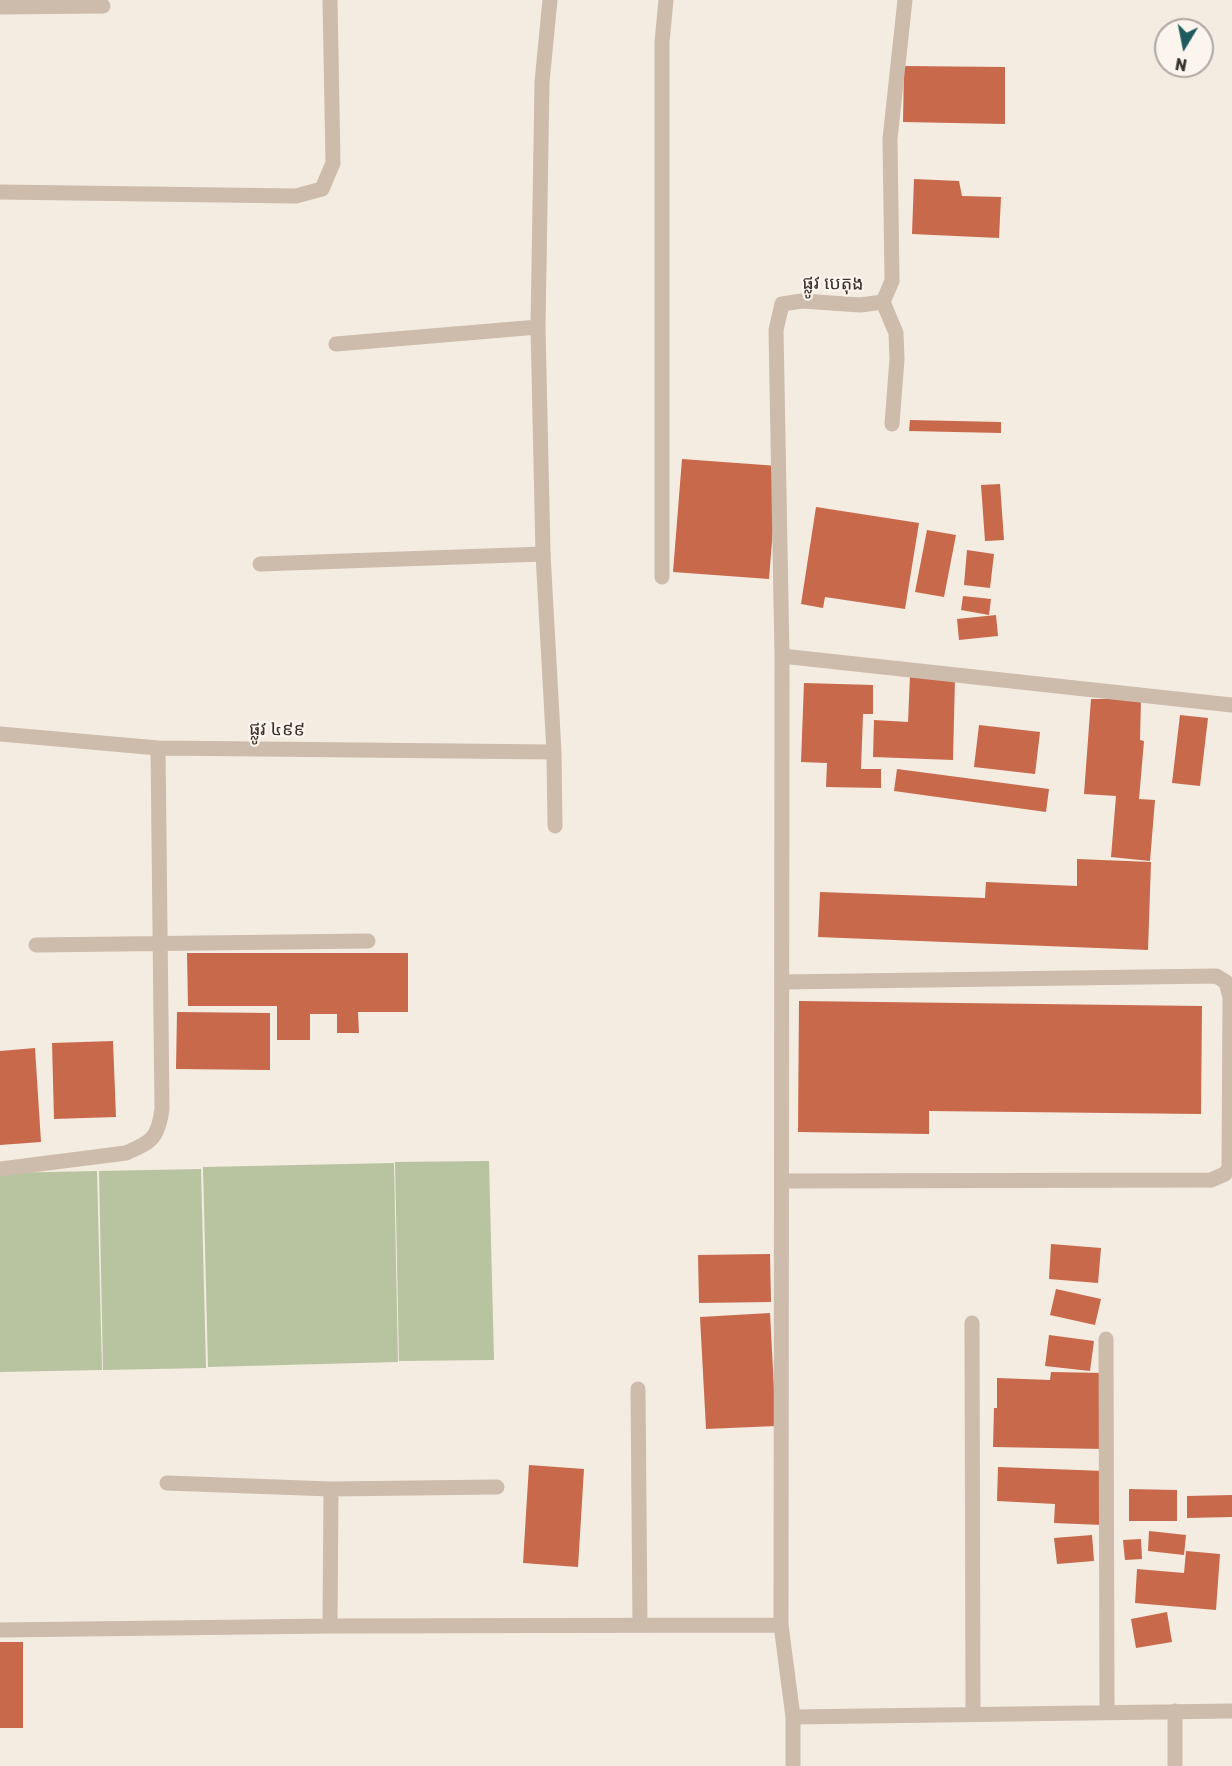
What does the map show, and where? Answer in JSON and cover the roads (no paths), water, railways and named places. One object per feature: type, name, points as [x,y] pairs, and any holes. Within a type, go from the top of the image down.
[{"type":"street","points":[[0,192],[296,196],[322,189],[333,163],[330,0]]},
{"type":"street","points":[[550,0],[542,82],[538,327],[543,554],[554,752],[555,826]]},
{"type":"street","points":[[662,577],[662,42],[666,0]]},
{"type":"street","points":[[892,424],[897,359],[896,333],[883,302],[892,281],[890,139],[905,0]]},
{"type":"street","points":[[0,7],[103,6]]},
{"type":"street","name":"ផ្លូវ បេតុង","points":[[782,656],[776,330],[782,304],[802,301],[860,305],[883,302]]},
{"type":"street","points":[[336,344],[538,327]]},
{"type":"street","points":[[260,564],[543,554]]},
{"type":"street","points":[[793,1766],[793,1717],[781,1625],[782,656],[1232,705]]},
{"type":"street","name":"ផ្លូវ ៤៩៩","points":[[0,734],[158,748],[554,752]]},
{"type":"street","points":[[0,1169],[126,1153],[155,1137],[160,1124],[162,1109],[158,748]]},
{"type":"street","points":[[36,945],[368,941]]},
{"type":"street","points":[[782,982],[1216,976],[1226,982],[1230,997],[1229,1168],[1225,1174],[1211,1180],[782,1181]]},
{"type":"street","points":[[972,1323],[973,1714]]},
{"type":"street","points":[[1106,1339],[1107,1712]]},
{"type":"street","points":[[638,1389],[640,1625]]},
{"type":"street","points":[[167,1483],[331,1489],[497,1487]]},
{"type":"street","points":[[330,1626],[331,1489]]},
{"type":"street","points":[[0,1630],[330,1626],[781,1625]]},
{"type":"street","points":[[793,1717],[1232,1711]]},
{"type":"street","points":[[1175,1712],[1175,1766]]}]
